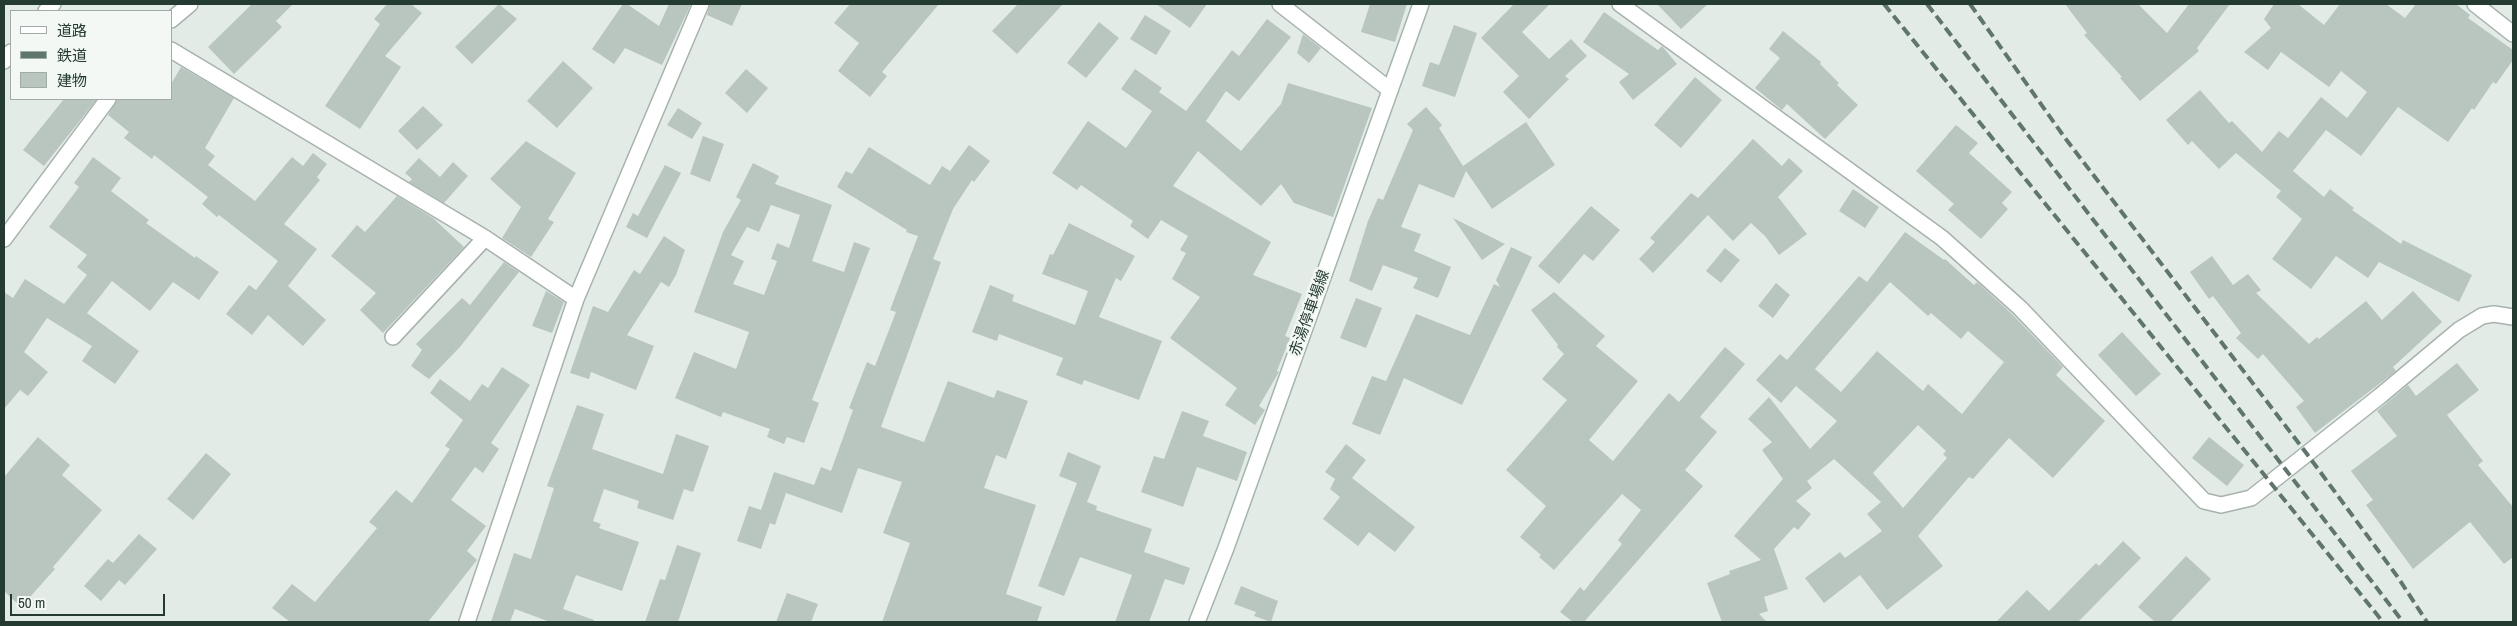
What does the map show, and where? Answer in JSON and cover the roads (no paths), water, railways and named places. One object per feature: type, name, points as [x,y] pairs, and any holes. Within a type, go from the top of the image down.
[{"type":"street","points":[[172,19],[190,4]]},
{"type":"street","points":[[467,622],[576,299],[701,4]]},
{"type":"street","points":[[1280,4],[1390,90]]},
{"type":"street","name":"赤湯停車場線","points":[[1197,622],[1226,548],[1421,4]]},
{"type":"street","points":[[1620,4],[1942,238],[2020,308],[2204,501],[2220,505],[2251,498],[2380,396],[2459,330],[2482,316],[2494,314],[2513,317]]},
{"type":"street","points":[[2475,4],[2513,34]]},
{"type":"street","points":[[172,51],[485,238],[576,299]]},
{"type":"street","points":[[4,239],[107,100]]},
{"type":"street","points":[[393,337],[485,238]]},
{"type":"railway","points":[[1884,4],[2383,622]]},
{"type":"railway","points":[[1927,4],[2403,622]]},
{"type":"railway","points":[[1970,4],[2065,138],[2307,454],[2397,576],[2427,622]]}]
